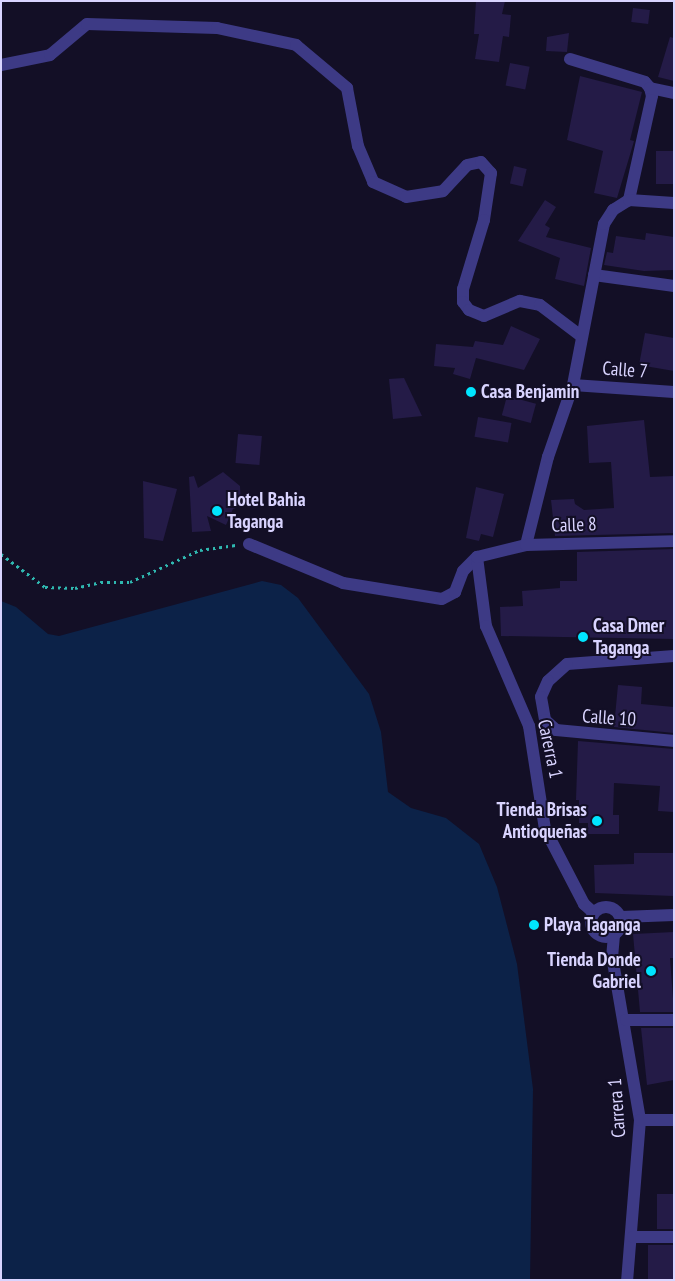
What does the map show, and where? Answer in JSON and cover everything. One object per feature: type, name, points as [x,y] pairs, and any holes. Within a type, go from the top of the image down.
[{"type":"street","points":[[1,65],[50,56],[87,24],[217,28],[296,45],[347,88],[358,146],[373,182],[406,197],[443,192],[467,165],[481,162],[491,173],[484,220],[463,289],[463,302],[469,310],[484,316],[520,301],[540,305],[581,336]]},
{"type":"street","points":[[570,59],[645,82],[650,88],[652,96],[629,200]]},
{"type":"street","points":[[650,88],[674,92]]},
{"type":"street","points":[[526,545],[548,456],[573,384],[604,224],[613,210],[629,200],[674,203]]},
{"type":"street","points":[[594,275],[674,286]]},
{"type":"street","name":"Calle 7","points":[[573,384],[674,392]]},
{"type":"street","name":"Calle 8","points":[[477,557],[526,545],[674,541]]},
{"type":"street","points":[[249,544],[343,583],[442,598],[456,592],[463,571],[477,557]]},
{"type":"street","name":"Carerra 1","points":[[477,557],[486,626],[529,726],[545,829],[584,904],[594,913]]},
{"type":"street","name":"Calle 10","points":[[674,656],[567,664],[548,681],[541,697],[545,720],[556,730],[572,734],[674,741]]},
{"type":"street","points":[[622,917],[620,929],[614,935],[604,937],[595,932],[590,923],[594,913],[607,906],[622,917],[674,915]]},
{"type":"street","name":"Carrera 1","points":[[614,935],[612,956],[626,1020],[640,1120],[633,1237],[627,1280]]},
{"type":"street","points":[[626,1020],[674,1020]]},
{"type":"street","points":[[640,1120],[674,1120]]},
{"type":"street","points":[[633,1237],[674,1237]]},
{"type":"path","points":[[1,554],[45,586],[75,588],[101,582],[130,582],[200,550],[249,544]]},
{"type":"water","points":[[262,581],[281,585],[298,598],[369,694],[381,732],[388,792],[411,808],[446,818],[479,844],[497,887],[517,964],[533,1089],[530,1280],[1,1280],[1,601],[16,607],[48,634],[59,636]]},
{"type":"building","points":[[476,1],[505,1],[502,14],[511,15],[509,37],[503,36],[499,62],[475,59],[479,34],[474,34]]},
{"type":"building","points":[[633,8],[650,10],[648,24],[631,22]]},
{"type":"building","points":[[569,33],[567,52],[546,51],[547,37]]},
{"type":"building","points":[[670,37],[674,38],[674,81],[658,77]]},
{"type":"building","points":[[510,63],[530,67],[525,89],[506,86]]},
{"type":"building","points":[[580,76],[642,92],[630,140],[634,141],[617,198],[594,193],[603,151],[567,140]]},
{"type":"building","points":[[656,151],[674,151],[674,184],[656,184]]},
{"type":"building","points":[[514,166],[527,169],[523,186],[510,184]]},
{"type":"building","points":[[545,200],[556,207],[545,225],[550,228],[546,237],[591,248],[584,286],[555,279],[560,258],[518,241]]},
{"type":"building","points":[[646,233],[674,237],[674,270],[644,271],[604,265],[607,252],[613,253],[616,236],[645,240]]},
{"type":"building","points":[[511,326],[540,339],[524,370],[476,358],[470,379],[453,374],[455,368],[434,366],[436,344],[473,347],[475,341],[503,345]]},
{"type":"building","points":[[645,333],[674,338],[674,371],[639,365]]},
{"type":"building","points":[[404,378],[422,416],[393,419],[389,379]]},
{"type":"building","points":[[507,396],[536,404],[531,423],[502,415]]},
{"type":"building","points":[[478,417],[511,423],[508,443],[475,437]]},
{"type":"building","points":[[644,420],[650,477],[674,476],[674,533],[555,536],[551,500],[574,499],[575,504],[584,510],[614,508],[611,462],[589,463],[587,426]]},
{"type":"building","points":[[238,434],[262,436],[259,465],[235,463]]},
{"type":"building","points":[[223,472],[240,486],[241,506],[233,509],[226,525],[207,516],[211,531],[192,532],[189,477],[194,476],[198,488]]},
{"type":"building","points":[[143,481],[177,489],[163,541],[144,538]]},
{"type":"building","points":[[476,487],[504,494],[493,537],[481,534],[479,541],[466,538]]},
{"type":"building","points":[[674,549],[674,639],[501,636],[500,607],[523,606],[522,591],[560,588],[560,581],[577,581],[577,552]]},
{"type":"building","points":[[618,685],[642,687],[641,704],[674,707],[674,733],[614,727]]},
{"type":"building","points":[[578,741],[674,749],[674,812],[658,811],[660,786],[614,783],[613,815],[619,815],[619,834],[588,834],[588,823],[579,823],[579,800],[576,800]]},
{"type":"building","points":[[634,853],[674,853],[674,896],[595,893],[594,865],[634,864]]},
{"type":"building","points":[[674,932],[674,958],[670,958],[674,1012],[640,1012],[633,934]]},
{"type":"building","points":[[641,1028],[674,1028],[674,1080],[647,1085]]},
{"type":"building","points":[[657,1194],[674,1194],[674,1229],[657,1229]]},
{"type":"building","points":[[648,1245],[674,1245],[674,1280],[648,1280]]},
{"type":"place","name":"Casa Benjamin","points":[[471,392]]},
{"type":"place","name":"Hotel Bahia Taganga","points":[[217,511]]},
{"type":"place","name":"Casa Dmer Taganga","points":[[583,637]]},
{"type":"place","name":"Tienda Brisas Antioqueñas","points":[[597,821]]},
{"type":"place","name":"Playa Taganga","points":[[534,925]]},
{"type":"place","name":"Tienda Donde Gabriel","points":[[651,971]]}]
